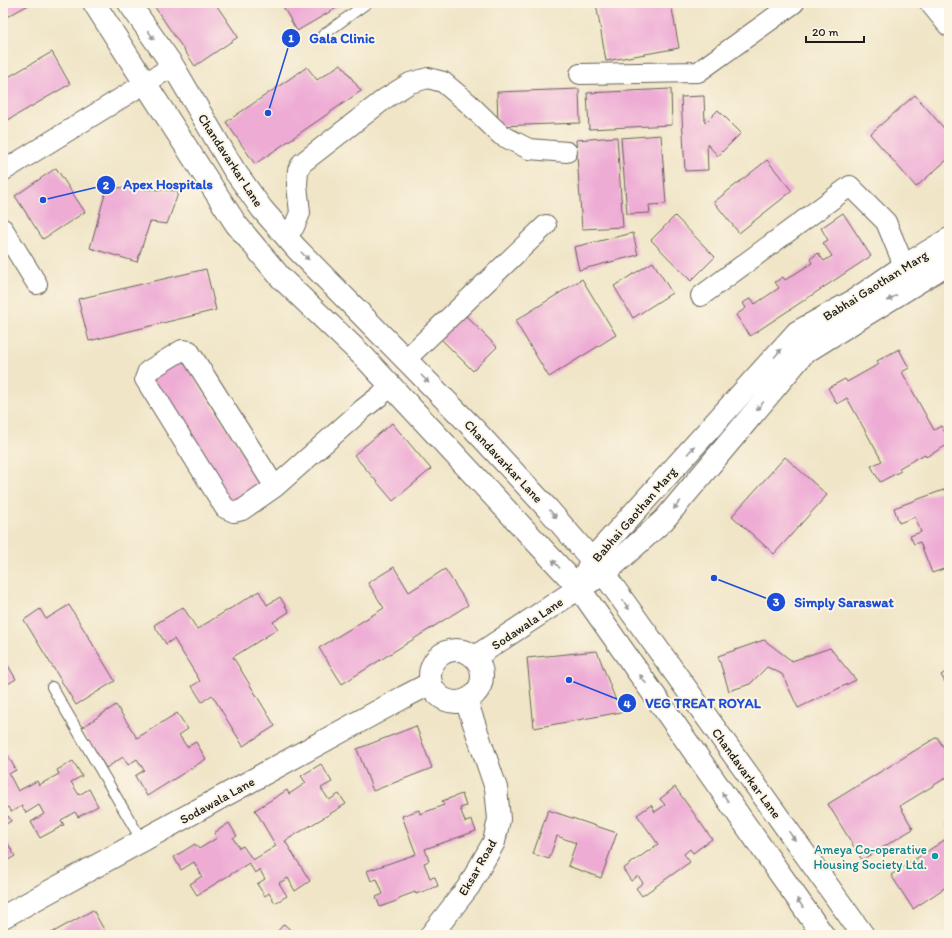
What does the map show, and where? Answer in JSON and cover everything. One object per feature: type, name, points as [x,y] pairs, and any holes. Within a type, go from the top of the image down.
[{"type":"street","points":[[94,3],[236,224],[281,278],[365,358],[579,588],[823,935]]},
{"type":"street","name":"Chandavarkar Lane","points":[[129,3],[173,66],[234,170],[262,209],[296,248],[474,429],[598,566],[863,935]]},
{"type":"street","points":[[580,74],[698,72],[794,3]]},
{"type":"street","points":[[931,3],[949,25]]},
{"type":"street","points":[[3,171],[173,66]]},
{"type":"street","points":[[286,236],[294,227],[300,213],[297,185],[298,170],[302,163],[386,98],[410,83],[428,78],[443,82],[468,103],[501,135],[529,149],[567,152]]},
{"type":"street","points":[[701,296],[850,186],[886,222],[908,276]]},
{"type":"street","points":[[406,359],[546,225]]},
{"type":"street","points":[[3,229],[37,284]]},
{"type":"street","name":"Babhai Gaothan Marg","points":[[579,588],[598,566],[664,520],[804,354],[908,276],[949,239]]},
{"type":"street","name":"Babhai Gaothan Marg","points":[[908,276],[949,263]]},
{"type":"street","points":[[275,487],[189,351],[182,350],[148,371],[144,379],[225,508],[234,512],[242,510],[275,487],[391,386]]},
{"type":"street","name":"Sodawala Lane","points":[[475,657],[579,588]]},
{"type":"street","points":[[451,650],[468,652],[475,657],[480,664],[482,673],[478,689],[473,696],[466,700],[457,702],[441,697],[435,691],[431,683],[430,675],[432,666],[436,659],[443,653],[451,650]]},
{"type":"street","name":"Sodawala Lane","points":[[3,917],[431,683]]},
{"type":"street","name":"Eksar Road","points":[[431,935],[469,886],[494,842],[499,819],[496,788],[466,700]]},
{"type":"lane","points":[[323,34],[367,3]]},
{"type":"lane","points":[[52,687],[142,841]]},
{"type":"building","points":[[3,3],[32,3],[3,19]]},
{"type":"building","points":[[152,3],[215,3],[238,37],[195,66]]},
{"type":"building","points":[[281,3],[345,3],[297,31]]},
{"type":"building","points":[[596,3],[671,3],[679,48],[606,61]]},
{"type":"building","points":[[52,52],[70,84],[3,123],[3,80]]},
{"type":"building","points":[[341,64],[361,91],[255,164],[226,122],[307,67],[317,80]]},
{"type":"building","points":[[579,89],[580,123],[498,126],[497,92]]},
{"type":"building","points":[[671,89],[672,125],[589,129],[587,93]]},
{"type":"building","points":[[915,95],[949,134],[949,158],[916,187],[870,134]]},
{"type":"building","points":[[704,96],[705,123],[718,110],[741,133],[718,156],[707,144],[708,170],[685,171],[681,97]]},
{"type":"building","points":[[661,135],[666,204],[649,205],[650,213],[627,214],[621,138]]},
{"type":"building","points":[[617,137],[623,227],[582,229],[576,140]]},
{"type":"building","points":[[767,160],[792,191],[739,233],[714,202]]},
{"type":"building","points":[[56,168],[85,212],[43,239],[15,196]]},
{"type":"building","points":[[107,187],[179,191],[167,224],[150,222],[137,262],[90,248]]},
{"type":"building","points":[[843,213],[871,256],[750,336],[736,315],[746,308],[743,303],[751,298],[755,304],[779,288],[775,282],[783,277],[785,280],[812,263],[810,259],[818,253],[824,261],[832,256],[823,243],[828,240],[821,228]]},
{"type":"building","points":[[675,216],[715,257],[691,281],[651,240]]},
{"type":"building","points":[[633,233],[638,255],[579,270],[574,247]]},
{"type":"building","points":[[653,262],[672,293],[633,318],[614,286]]},
{"type":"building","points":[[206,269],[216,310],[89,341],[78,299]]},
{"type":"building","points":[[582,279],[616,335],[549,377],[515,321]]},
{"type":"building","points":[[464,314],[497,347],[473,371],[440,338]]},
{"type":"building","points":[[899,349],[909,368],[902,372],[934,430],[941,426],[949,439],[949,444],[926,457],[925,454],[899,468],[901,471],[880,482],[871,466],[882,461],[847,398],[837,404],[828,388],[845,379],[847,382],[879,364],[877,361]]},
{"type":"building","points":[[180,356],[263,485],[228,506],[147,376]]},
{"type":"building","points":[[392,423],[431,469],[393,501],[354,455]]},
{"type":"building","points":[[785,457],[827,495],[774,554],[732,516]]},
{"type":"building","points":[[949,488],[949,567],[932,573],[920,542],[914,544],[910,536],[921,532],[915,517],[899,523],[894,508]]},
{"type":"building","points":[[394,567],[409,592],[445,569],[468,605],[342,684],[319,648],[384,608],[368,583]]},
{"type":"building","points":[[259,591],[267,605],[280,597],[289,612],[273,622],[278,629],[233,657],[275,726],[243,746],[212,695],[202,702],[192,686],[200,681],[174,639],[166,644],[154,625],[183,607],[197,629]]},
{"type":"building","points":[[69,605],[115,681],[76,705],[24,620],[40,609],[46,619]]},
{"type":"building","points":[[764,640],[792,661],[830,648],[856,680],[798,708],[782,674],[767,667],[750,684],[729,691],[718,656]]},
{"type":"building","points":[[597,651],[616,701],[627,711],[534,728],[527,658]]},
{"type":"building","points":[[3,657],[16,679],[3,687]]},
{"type":"building","points":[[949,670],[949,689],[941,675]]},
{"type":"building","points":[[116,705],[137,738],[177,713],[188,729],[179,735],[187,747],[196,742],[206,759],[147,796],[135,776],[144,770],[137,759],[128,765],[123,757],[106,768],[81,728]]},
{"type":"building","points":[[416,726],[432,768],[373,791],[357,749]]},
{"type":"building","points":[[937,737],[949,756],[949,776],[900,806],[913,829],[862,860],[828,804]]},
{"type":"building","points":[[7,754],[16,770],[9,774],[18,791],[37,781],[39,785],[59,774],[57,770],[73,761],[82,776],[71,782],[79,795],[89,789],[98,806],[78,817],[75,812],[61,820],[64,825],[40,838],[31,822],[44,814],[39,805],[26,813],[22,806],[11,812],[8,807],[3,810],[3,756]]},
{"type":"building","points":[[321,764],[332,782],[321,788],[329,800],[339,794],[346,804],[285,841],[310,881],[295,891],[288,878],[279,883],[287,896],[275,903],[269,893],[265,896],[257,884],[265,879],[260,870],[255,873],[249,863],[197,895],[190,884],[202,876],[194,862],[181,870],[174,857],[195,844],[199,849],[217,838],[214,833],[229,823],[237,836],[233,838],[239,848],[243,846],[253,860],[276,846],[255,810],[287,790],[289,794],[306,783],[301,776]]},
{"type":"building","points":[[675,787],[712,839],[693,853],[690,849],[684,854],[690,862],[642,896],[636,888],[643,883],[638,876],[631,881],[623,869],[658,844],[637,815],[651,805],[655,812],[665,805],[660,799]]},
{"type":"building","points":[[462,794],[466,806],[460,808],[465,822],[472,820],[476,831],[425,849],[429,861],[424,863],[430,878],[435,877],[438,886],[416,894],[415,892],[380,907],[376,897],[383,894],[377,879],[371,881],[367,871],[416,854],[402,816],[419,810],[420,814],[444,805],[442,801]]},
{"type":"building","points":[[548,810],[617,833],[601,878],[568,866],[576,843],[557,836],[549,859],[533,854]]},
{"type":"building","points":[[3,812],[11,821],[3,826]]},
{"type":"building","name":"Ameya Co-operative Housing Society Ltd.","points":[[949,821],[949,830],[945,824]]},
{"type":"building","name":"Ameya Co-operative Housing Society Ltd.","points":[[949,837],[949,885],[913,909],[891,875]]},
{"type":"building","points":[[7,842],[15,856],[3,863],[3,844]]},
{"type":"building","points":[[93,910],[107,935],[48,935]]},
{"type":"building","points":[[284,924],[296,935],[274,935]]},
{"type":"place","name":"Gala Clinic","points":[[268,113]]},
{"type":"place","name":"Apex Hospitals","points":[[43,200]]},
{"type":"place","name":"Simply Saraswat","points":[[714,578]]},
{"type":"place","name":"VEG TREAT ROYAL","points":[[569,680]]},
{"type":"place","name":"Ameya Co-operative Housing Society Ltd.","points":[[935,856]]}]
